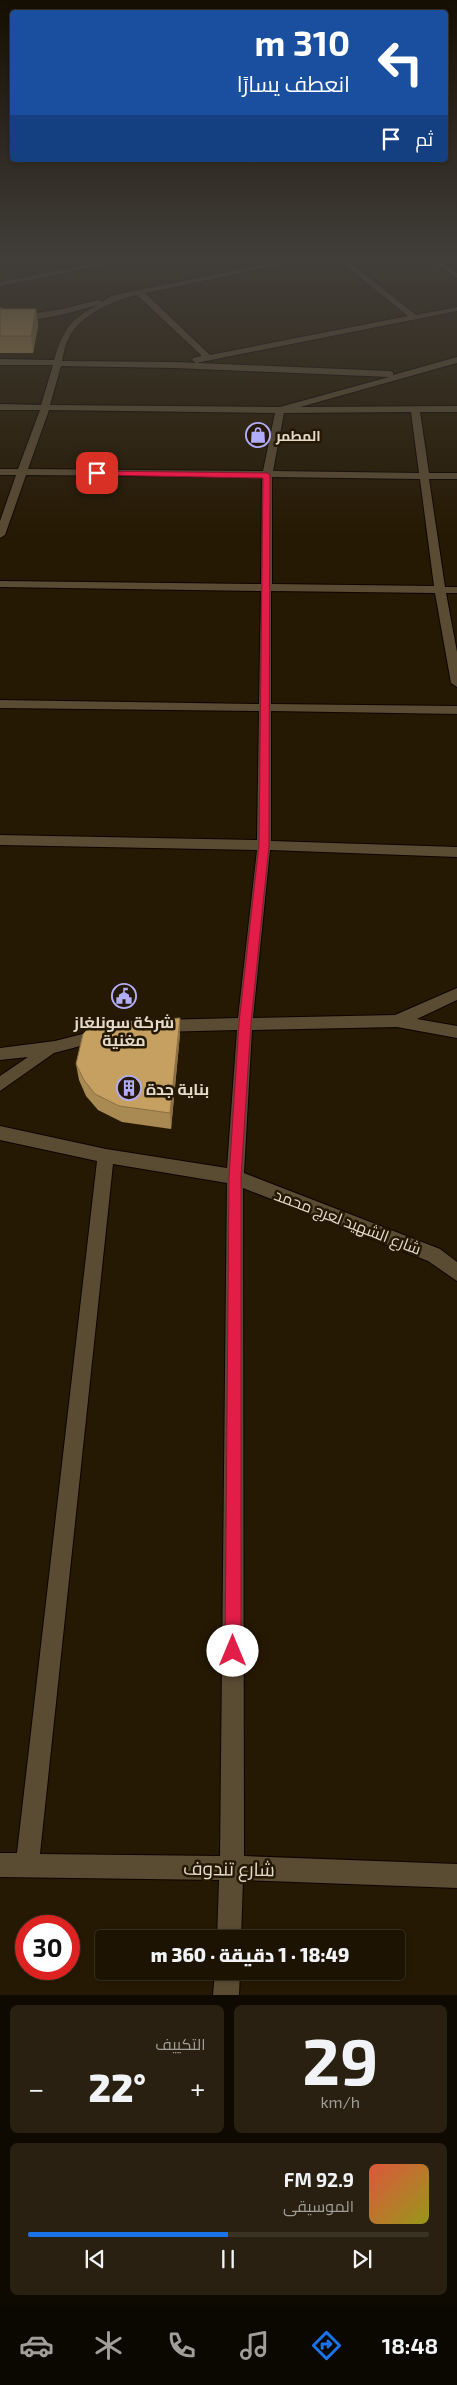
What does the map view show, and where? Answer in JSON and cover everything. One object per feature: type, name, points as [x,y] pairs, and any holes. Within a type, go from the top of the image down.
[{"type":"street","points":[[0,535],[45,408],[61,350]]},
{"type":"street","points":[[201,350],[208,357]]},
{"type":"street","points":[[175,365],[242,350]]},
{"type":"street","points":[[280,410],[457,360]]},
{"type":"street","points":[[0,362],[175,365],[404,374]]},
{"type":"street","points":[[0,407],[280,410],[457,409]]},
{"type":"street","points":[[414,409],[440,590],[457,684]]},
{"type":"street","points":[[229,1930],[232,1868],[235,1177],[245,1023],[264,845],[267,475],[280,410]]},
{"type":"street","points":[[0,472],[457,476]]},
{"type":"street","points":[[0,584],[457,590]]},
{"type":"street","points":[[0,704],[457,710]]},
{"type":"street","points":[[0,840],[264,845],[457,852]]},
{"type":"street","points":[[397,1022],[457,994]]},
{"type":"street","points":[[142,1028],[245,1023],[397,1022],[457,1032]]},
{"type":"street","points":[[0,1054],[55,1047],[118,1032]]},
{"type":"street","points":[[0,1084],[55,1047]]},
{"type":"street","name":"شارع الشهيد لعرج محمد","points":[[0,1133],[106,1156],[235,1177],[434,1255],[457,1273]]},
{"type":"street","points":[[27,1866],[106,1156]]},
{"type":"street","name":"شارع تندوف","points":[[0,1865],[232,1868],[457,1876]]},
{"type":"street","points":[[226,1995],[227,1980]]},
{"type":"building","name":"بناية جدة","points":[[180,1018],[170,1113],[119,1106],[95,1094],[84,1080],[76,1064],[83,1034],[87,1030],[123,1022]]},
{"type":"place","name":"المطمر","points":[[258,435]]},
{"type":"place","name":"شركة سونلغاز مغنية","points":[[124,996]]},
{"type":"place","name":"بناية جدة","points":[[129,1088]]},
{"type":"route","points":[[97,473],[267,475],[264,845],[245,1023],[235,1177],[233,1651]]}]
